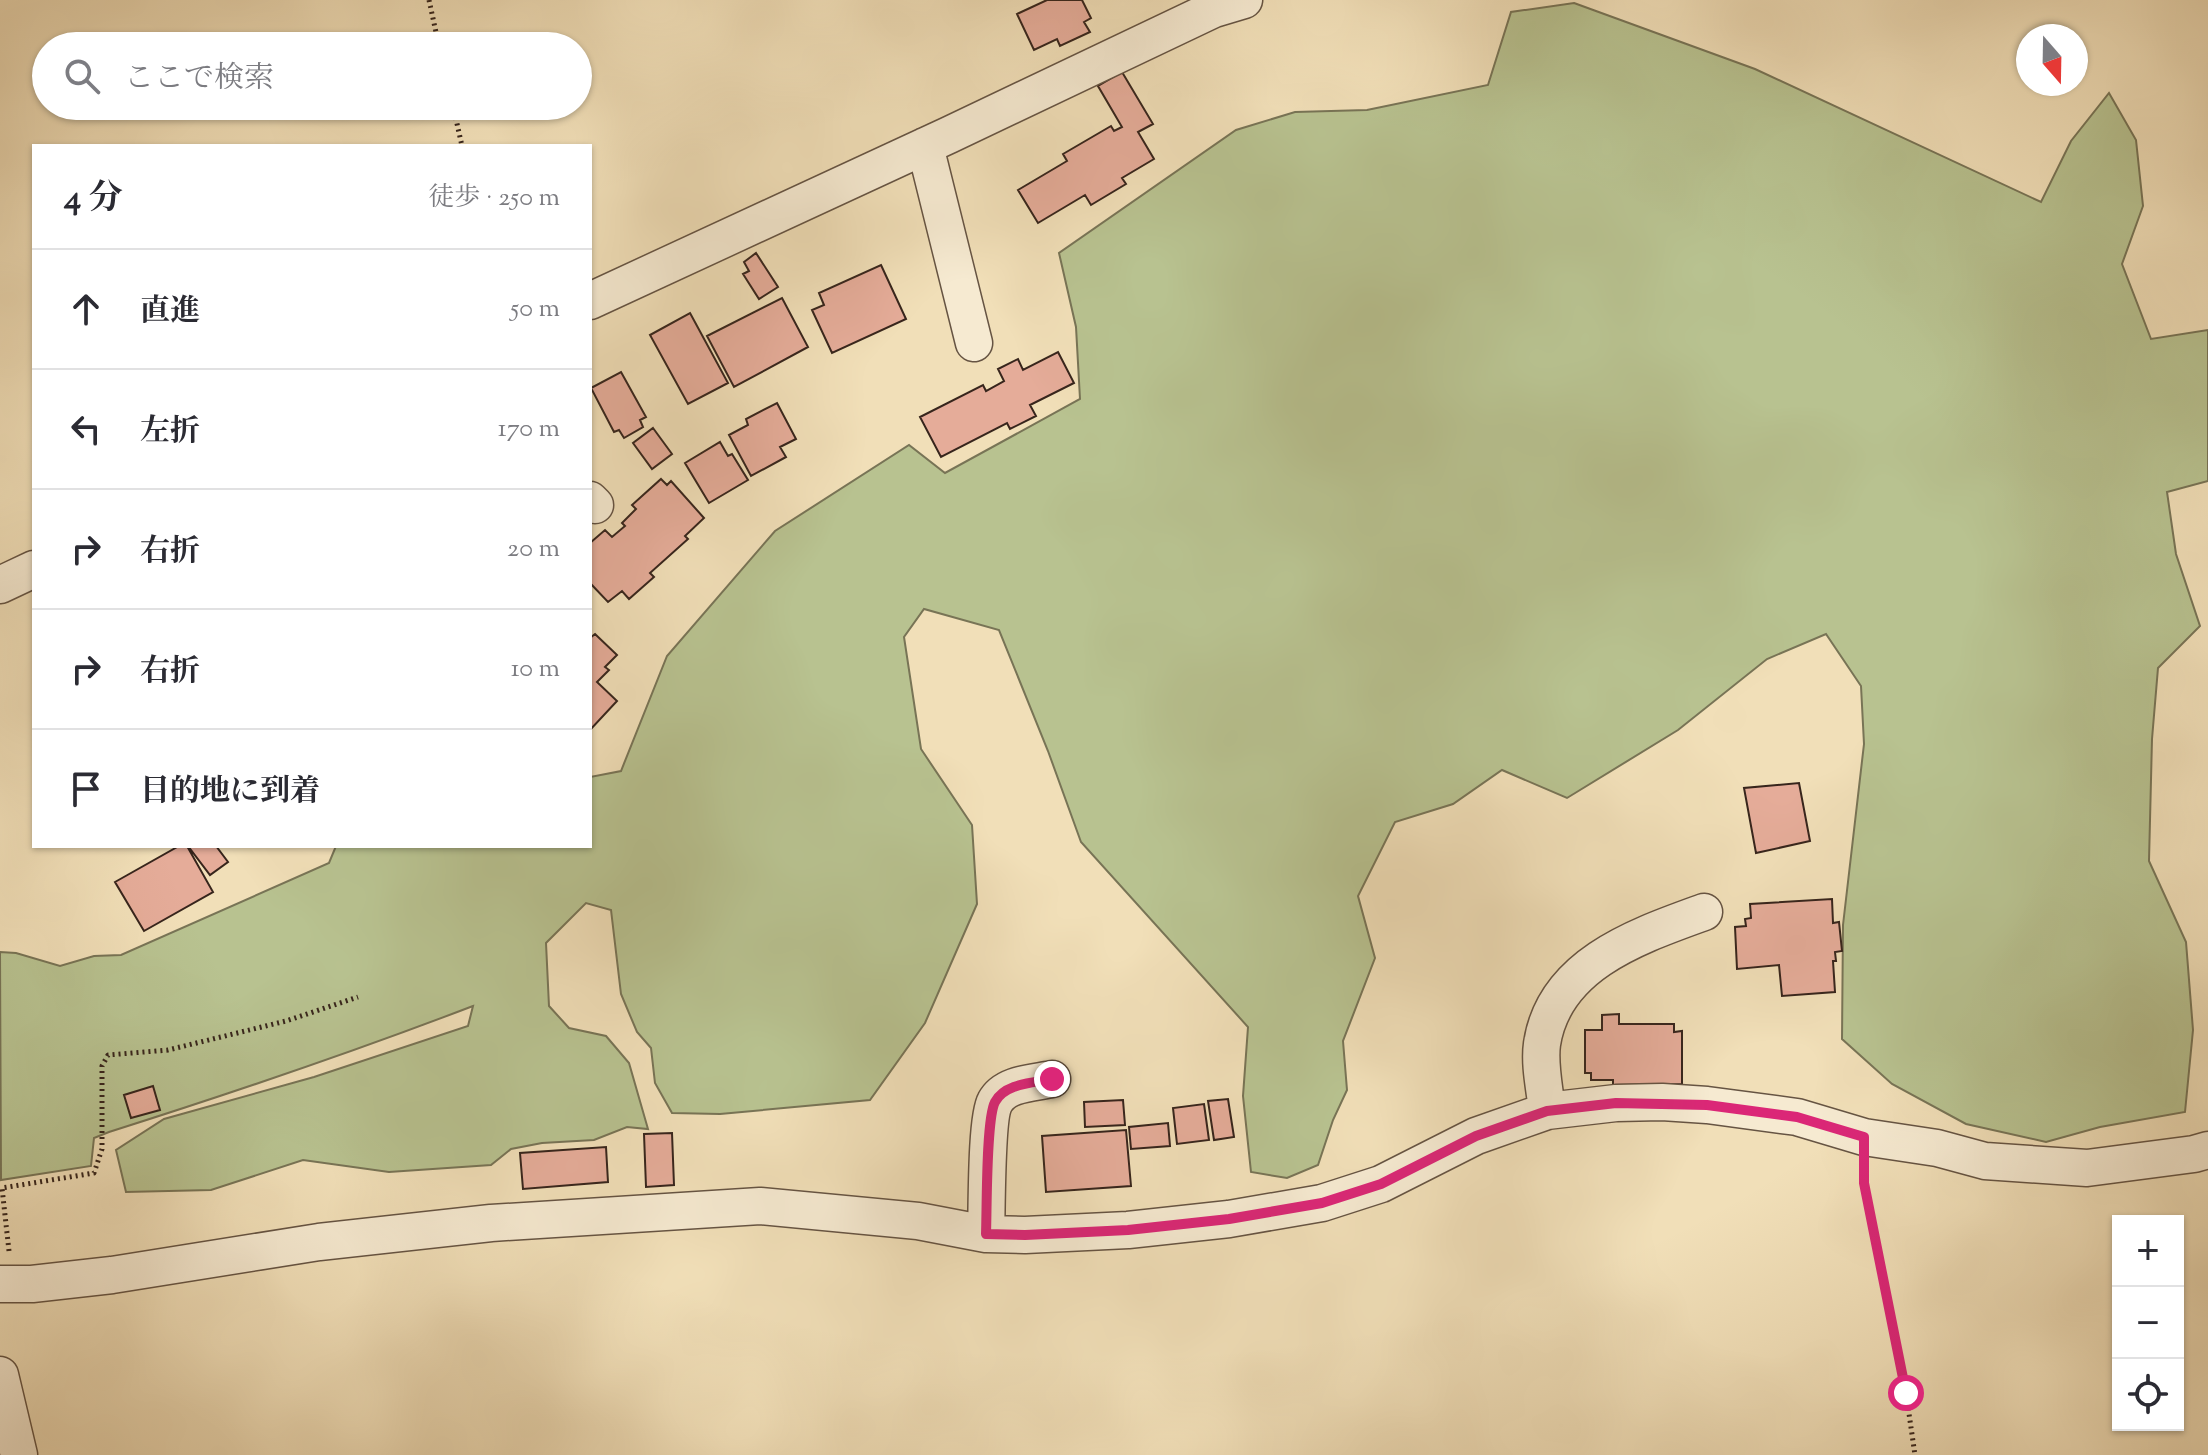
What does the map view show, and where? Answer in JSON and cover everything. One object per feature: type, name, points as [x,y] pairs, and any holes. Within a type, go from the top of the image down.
[{"type":"street","points":[[592,300],[1214,9],[1244,0]]},
{"type":"street","points":[[925,146],[974,343]]},
{"type":"street","points":[[0,585],[32,570]]},
{"type":"street","points":[[1547,1111],[1542,1045],[1553,1006],[1584,967],[1651,931],[1704,912]]},
{"type":"street","points":[[986,1234],[990,1129],[995,1102],[1011,1088],[1052,1079]]},
{"type":"street","points":[[7,1284],[112,1275],[319,1242],[491,1223],[760,1206],[918,1221],[986,1234],[1128,1230],[1229,1219],[1322,1203],[1381,1184],[1476,1136],[1547,1111],[1616,1103],[1707,1105],[1797,1117],[1864,1137],[1937,1148],[1985,1161],[2087,1168],[2208,1150]]},
{"type":"street","points":[[0,1375],[19,1455]]},
{"type":"path","points":[[429,0],[436,32]]},
{"type":"path","points":[[456,120],[462,144]]},
{"type":"path","points":[[7,1284],[2,1188],[94,1173],[102,1149],[102,1066],[108,1055],[168,1050],[286,1021],[358,997]]},
{"type":"path","points":[[1864,1137],[1864,1183],[1906,1393],[1915,1455]]},
{"type":"green space","points":[[1574,3],[1755,69],[2041,202],[2071,141],[2109,93],[2136,140],[2143,206],[2122,264],[2151,339],[2208,330],[2208,481],[2167,492],[2176,554],[2200,626],[2158,668],[2152,739],[2149,861],[2186,942],[2193,1030],[2185,1112],[2100,1127],[2046,1142],[1966,1124],[1892,1084],[1842,1039],[1843,925],[1864,744],[1861,686],[1826,634],[1767,659],[1678,730],[1567,798],[1502,770],[1453,804],[1395,822],[1358,896],[1375,958],[1343,1041],[1347,1090],[1318,1165],[1287,1178],[1251,1172],[1243,1096],[1248,1027],[1081,842],[999,630],[924,609],[904,637],[921,749],[972,825],[977,904],[925,1023],[870,1100],[720,1114],[672,1113],[655,1083],[651,1048],[637,1032],[621,994],[611,910],[586,903],[546,943],[549,1006],[569,1028],[606,1036],[629,1063],[648,1129],[627,1127],[594,1140],[542,1143],[511,1149],[491,1165],[389,1172],[303,1160],[211,1190],[126,1192],[116,1150],[164,1119],[314,1077],[468,1026],[473,1006],[292,1072],[94,1138],[91,1166],[1,1180],[0,952],[16,953],[60,966],[94,956],[121,955],[329,863],[335,848],[592,848],[592,777],[621,771],[667,656],[775,531],[909,445],[945,473],[1080,399],[1076,327],[1059,253],[1236,130],[1295,112],[1367,110],[1488,85],[1511,12]]},
{"type":"building","points":[[1047,0],[1082,0],[1091,18],[1084,22],[1090,32],[1060,46],[1057,39],[1034,50],[1017,14]]},
{"type":"building","points":[[1122,72],[1153,124],[1138,132],[1154,159],[1122,178],[1126,184],[1091,205],[1085,195],[1038,223],[1018,190],[1067,161],[1063,154],[1111,126],[1114,131],[1122,127],[1098,86]]},
{"type":"building","points":[[756,253],[778,287],[759,299],[743,274],[749,271],[744,262]]},
{"type":"building","points":[[881,265],[906,319],[832,353],[812,310],[824,305],[819,293]]},
{"type":"building","points":[[782,298],[808,347],[734,387],[707,336]]},
{"type":"building","points":[[690,313],[728,383],[688,404],[650,335]]},
{"type":"building","points":[[1058,352],[1074,383],[1030,405],[1036,416],[1010,429],[1007,423],[941,457],[920,417],[983,385],[986,391],[1004,381],[998,369],[1018,359],[1023,370]]},
{"type":"building","points":[[621,372],[646,417],[640,420],[643,427],[624,438],[619,430],[614,432],[592,387]]},
{"type":"building","points":[[777,403],[796,439],[780,447],[786,457],[751,476],[729,435],[748,425],[746,419]]},
{"type":"building","points":[[653,428],[672,454],[652,469],[633,443]]},
{"type":"building","points":[[720,442],[728,456],[732,454],[748,480],[709,503],[685,463]]},
{"type":"building","points":[[661,479],[667,485],[671,481],[704,518],[685,536],[688,539],[650,573],[654,577],[629,599],[622,591],[608,602],[592,585],[592,541],[605,530],[612,537],[625,526],[622,523],[636,509],[632,505]]},
{"type":"building","points":[[595,634],[617,655],[605,667],[609,670],[597,682],[617,701],[592,728],[592,636]]},
{"type":"building","points":[[1799,783],[1810,841],[1756,853],[1744,788]]},
{"type":"building","points":[[175,848],[188,848],[213,892],[144,931],[115,882]]},
{"type":"building","points":[[190,848],[218,848],[228,862],[210,875]]},
{"type":"building","points":[[1832,899],[1833,923],[1839,922],[1842,951],[1835,952],[1836,961],[1833,961],[1835,992],[1782,996],[1779,965],[1737,969],[1735,927],[1746,926],[1745,919],[1751,918],[1750,904]]},
{"type":"building","points":[[1619,1014],[1619,1024],[1674,1024],[1674,1032],[1682,1031],[1682,1084],[1613,1085],[1613,1080],[1591,1080],[1591,1073],[1585,1073],[1585,1030],[1602,1030],[1602,1015]]},
{"type":"building","points":[[153,1086],[160,1110],[131,1118],[124,1095]]},
{"type":"building","points":[[1228,1099],[1234,1137],[1214,1140],[1208,1101]]},
{"type":"building","points":[[1123,1100],[1125,1125],[1085,1127],[1084,1102]]},
{"type":"building","points":[[1204,1104],[1209,1140],[1177,1144],[1173,1108]]},
{"type":"building","points":[[1168,1123],[1170,1146],[1131,1149],[1129,1127]]},
{"type":"building","points":[[1126,1130],[1131,1186],[1046,1192],[1042,1136]]},
{"type":"building","points":[[672,1133],[674,1185],[646,1187],[644,1134]]},
{"type":"building","points":[[606,1147],[608,1182],[523,1189],[520,1153]]},
{"type":"route","points":[[1052,1079],[1011,1088],[995,1102],[990,1129],[986,1234],[1128,1230],[1229,1219],[1322,1203],[1381,1184],[1476,1136],[1547,1111],[1616,1103],[1707,1105],[1797,1117],[1864,1137],[1864,1183],[1906,1393]]}]
